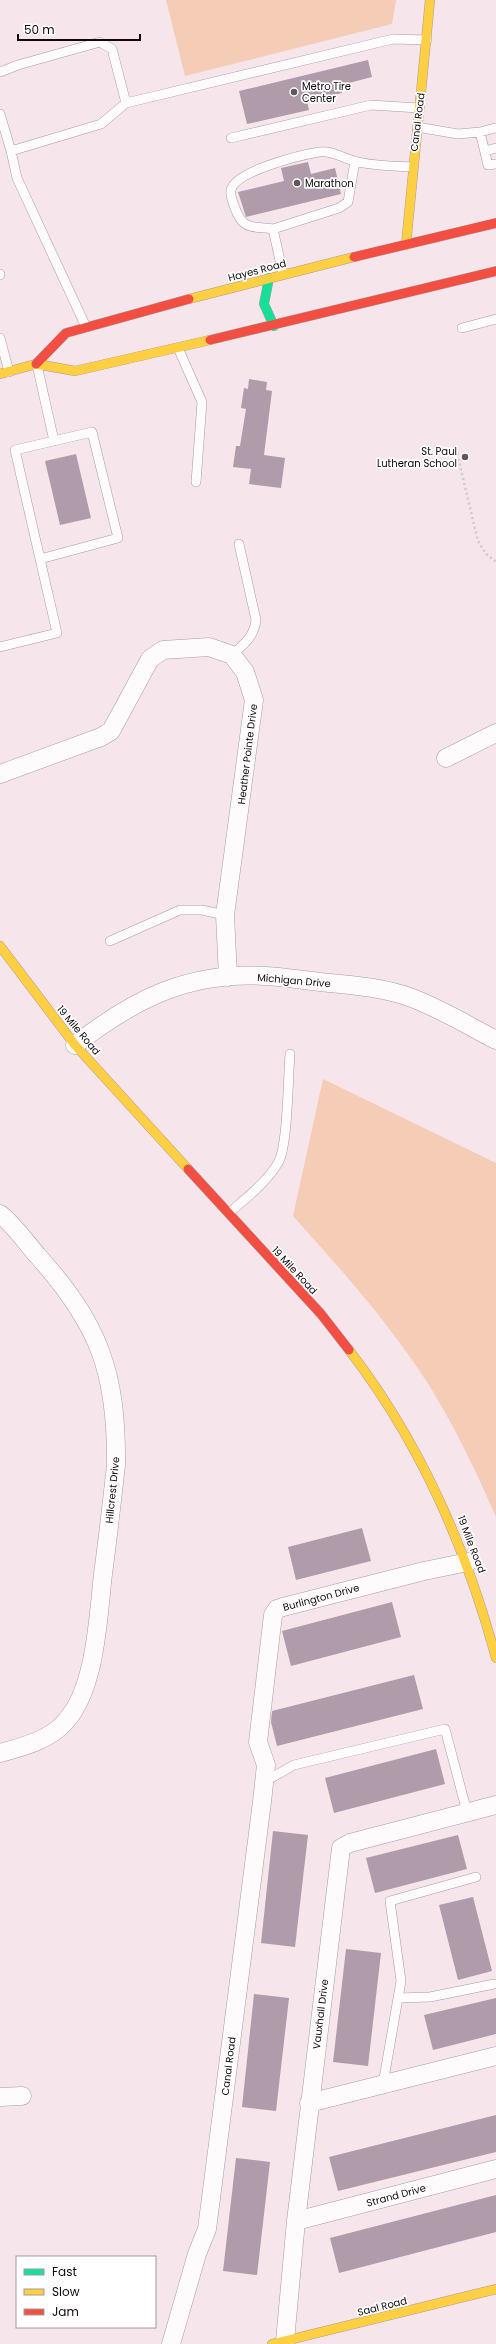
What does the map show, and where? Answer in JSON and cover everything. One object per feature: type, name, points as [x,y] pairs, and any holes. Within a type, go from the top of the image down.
[{"type":"street","name":"Canal Road","points":[[406,245],[412,167],[428,40],[430,0]]},
{"type":"street","name":"Hayes Road","points":[[36,364],[66,333],[282,274],[496,223]]},
{"type":"street","name":"Hayes Road","points":[[5,373],[36,364],[75,371],[274,326],[496,271]]},
{"type":"street","points":[[269,278],[264,304],[274,326]]},
{"type":"street","points":[[0,774],[101,737],[111,730],[150,659],[162,650],[209,647],[232,655]]},
{"type":"street","name":"Heather Pointe Drive","points":[[228,977],[225,915],[254,700],[245,672],[232,655]]},
{"type":"street","points":[[446,758],[496,733]]},
{"type":"street","name":"19 Mile Road","points":[[0,946],[74,1045],[229,1213],[350,1348],[383,1396],[412,1443],[439,1493],[468,1562],[487,1620],[496,1658]]},
{"type":"street","name":"Michigan Drive","points":[[74,1045],[107,1019],[152,995],[207,979],[265,976],[388,991],[413,998],[496,1040]]},
{"type":"street","name":"Hillcrest Drive","points":[[0,1753],[42,1739],[59,1728],[75,1709],[82,1692],[95,1648],[116,1451],[111,1388],[98,1342],[70,1294],[1,1218]]},
{"type":"street","name":"Burlington Drive","points":[[263,1783],[266,1765],[258,1742],[271,1620],[277,1609],[424,1571],[468,1562]]},
{"type":"street","name":"Canal Road","points":[[171,2344],[197,2254],[207,2229],[263,1783]]},
{"type":"street","name":"Vauxhall Drive","points":[[279,2342],[296,2221],[309,2103],[341,1848],[350,1842],[496,1805]]},
{"type":"street","points":[[309,2103],[496,2056]]},
{"type":"street","points":[[0,2097],[22,2096]]},
{"type":"street","name":"Strand Drive","points":[[296,2221],[496,2169]]},
{"type":"street","name":"Saal Road","points":[[279,2342],[496,2290]]},
{"type":"lane","points":[[11,151],[101,124],[126,103],[392,39],[428,40]]},
{"type":"lane","points":[[0,72],[18,65],[100,42],[112,49],[126,103]]},
{"type":"lane","points":[[231,138],[371,105],[419,108]]},
{"type":"lane","points":[[0,114],[17,178],[86,327]]},
{"type":"lane","points":[[417,126],[458,134],[480,132],[495,128]]},
{"type":"lane","points":[[480,132],[488,166],[496,164]]},
{"type":"lane","points":[[485,151],[496,148]]},
{"type":"lane","points":[[355,161],[348,202],[339,208],[273,229],[250,228],[241,222],[231,194],[231,189],[236,182],[259,169],[287,159],[321,152],[355,161],[412,167]]},
{"type":"lane","points":[[273,229],[282,274]]},
{"type":"lane","points":[[462,328],[496,319]]},
{"type":"lane","points":[[0,338],[5,373]]},
{"type":"lane","points":[[178,348],[202,402],[196,482]]},
{"type":"lane","points":[[36,364],[54,441]]},
{"type":"lane","points":[[0,647],[57,633],[40,560],[15,450],[92,432],[118,538],[40,560]]},
{"type":"lane","points":[[232,655],[249,640],[255,631],[256,620],[238,544]]},
{"type":"lane","points":[[110,941],[180,910],[202,910],[225,915]]},
{"type":"lane","points":[[229,1213],[266,1179],[279,1162],[285,1129],[290,1054]]},
{"type":"lane","points":[[263,1783],[294,1765],[445,1729],[467,1812]]},
{"type":"lane","points":[[384,2084],[401,1981],[390,1901],[476,1877]]},
{"type":"lane","points":[[398,1998],[430,1997],[494,1984]]},
{"type":"path","points":[[456,450],[478,541],[486,554],[496,562]]},
{"type":"shaded area","points":[[166,0],[396,0],[392,24],[185,76]]},
{"type":"shaded area","points":[[323,1079],[496,1163],[496,1517],[464,1448],[427,1382],[380,1317],[293,1216]]},
{"type":"building","points":[[368,60],[372,77],[341,85],[342,93],[307,101],[309,110],[247,124],[239,91]]},
{"type":"building","points":[[308,162],[311,174],[335,168],[341,194],[246,217],[238,192],[284,181],[281,168]]},
{"type":"building","points":[[249,379],[267,382],[266,390],[272,391],[264,455],[285,458],[281,488],[249,484],[251,469],[233,467],[236,446],[240,446],[246,409],[241,408],[244,388],[248,389]]},
{"type":"building","points":[[76,454],[91,518],[60,525],[45,461]]},
{"type":"building","points":[[362,1528],[371,1561],[296,1580],[288,1547]]},
{"type":"building","points":[[392,1602],[401,1637],[291,1666],[282,1631]]},
{"type":"building","points":[[414,1675],[423,1709],[277,1746],[271,1722],[272,1711]]},
{"type":"building","points":[[436,1749],[445,1784],[334,1813],[325,1778]]},
{"type":"building","points":[[273,1831],[308,1835],[295,1947],[261,1943]]},
{"type":"building","points":[[458,1835],[467,1869],[375,1893],[366,1858]]},
{"type":"building","points":[[473,1897],[492,1971],[458,1980],[439,1905]]},
{"type":"building","points":[[346,1949],[381,1953],[368,2066],[333,2062]]},
{"type":"building","points":[[254,1994],[289,1998],[276,2111],[242,2107]]},
{"type":"building","points":[[496,1998],[496,2034],[433,2050],[424,2015]]},
{"type":"building","points":[[496,2115],[496,2152],[338,2191],[329,2157]]},
{"type":"building","points":[[236,2158],[270,2162],[257,2275],[223,2271]]},
{"type":"building","points":[[496,2195],[496,2232],[339,2273],[330,2238]]},
{"type":"traffic: fast","points":[[269,278],[264,304],[274,326]]},
{"type":"traffic: slow","points":[[406,245],[430,0]]},
{"type":"traffic: slow","points":[[189,299],[354,257]]},
{"type":"traffic: slow","points":[[0,374],[36,364],[75,371],[210,340]]},
{"type":"traffic: slow","points":[[0,946],[75,1045],[188,1169]]},
{"type":"traffic: slow","points":[[349,1350],[398,1421],[438,1497],[470,1576],[496,1658]]},
{"type":"traffic: slow","points":[[272,2344],[496,2289]]},
{"type":"traffic: jam","points":[[354,257],[496,223]]},
{"type":"traffic: jam","points":[[210,340],[496,271]]},
{"type":"traffic: jam","points":[[36,364],[66,333],[189,299]]},
{"type":"traffic: jam","points":[[188,1169],[321,1314],[349,1350]]},
{"type":"place","name":"Metro Tire Center","points":[[294,92]]},
{"type":"place","name":"Marathon","points":[[297,183]]},
{"type":"place","name":"St. Paul Lutheran School","points":[[465,457]]}]
